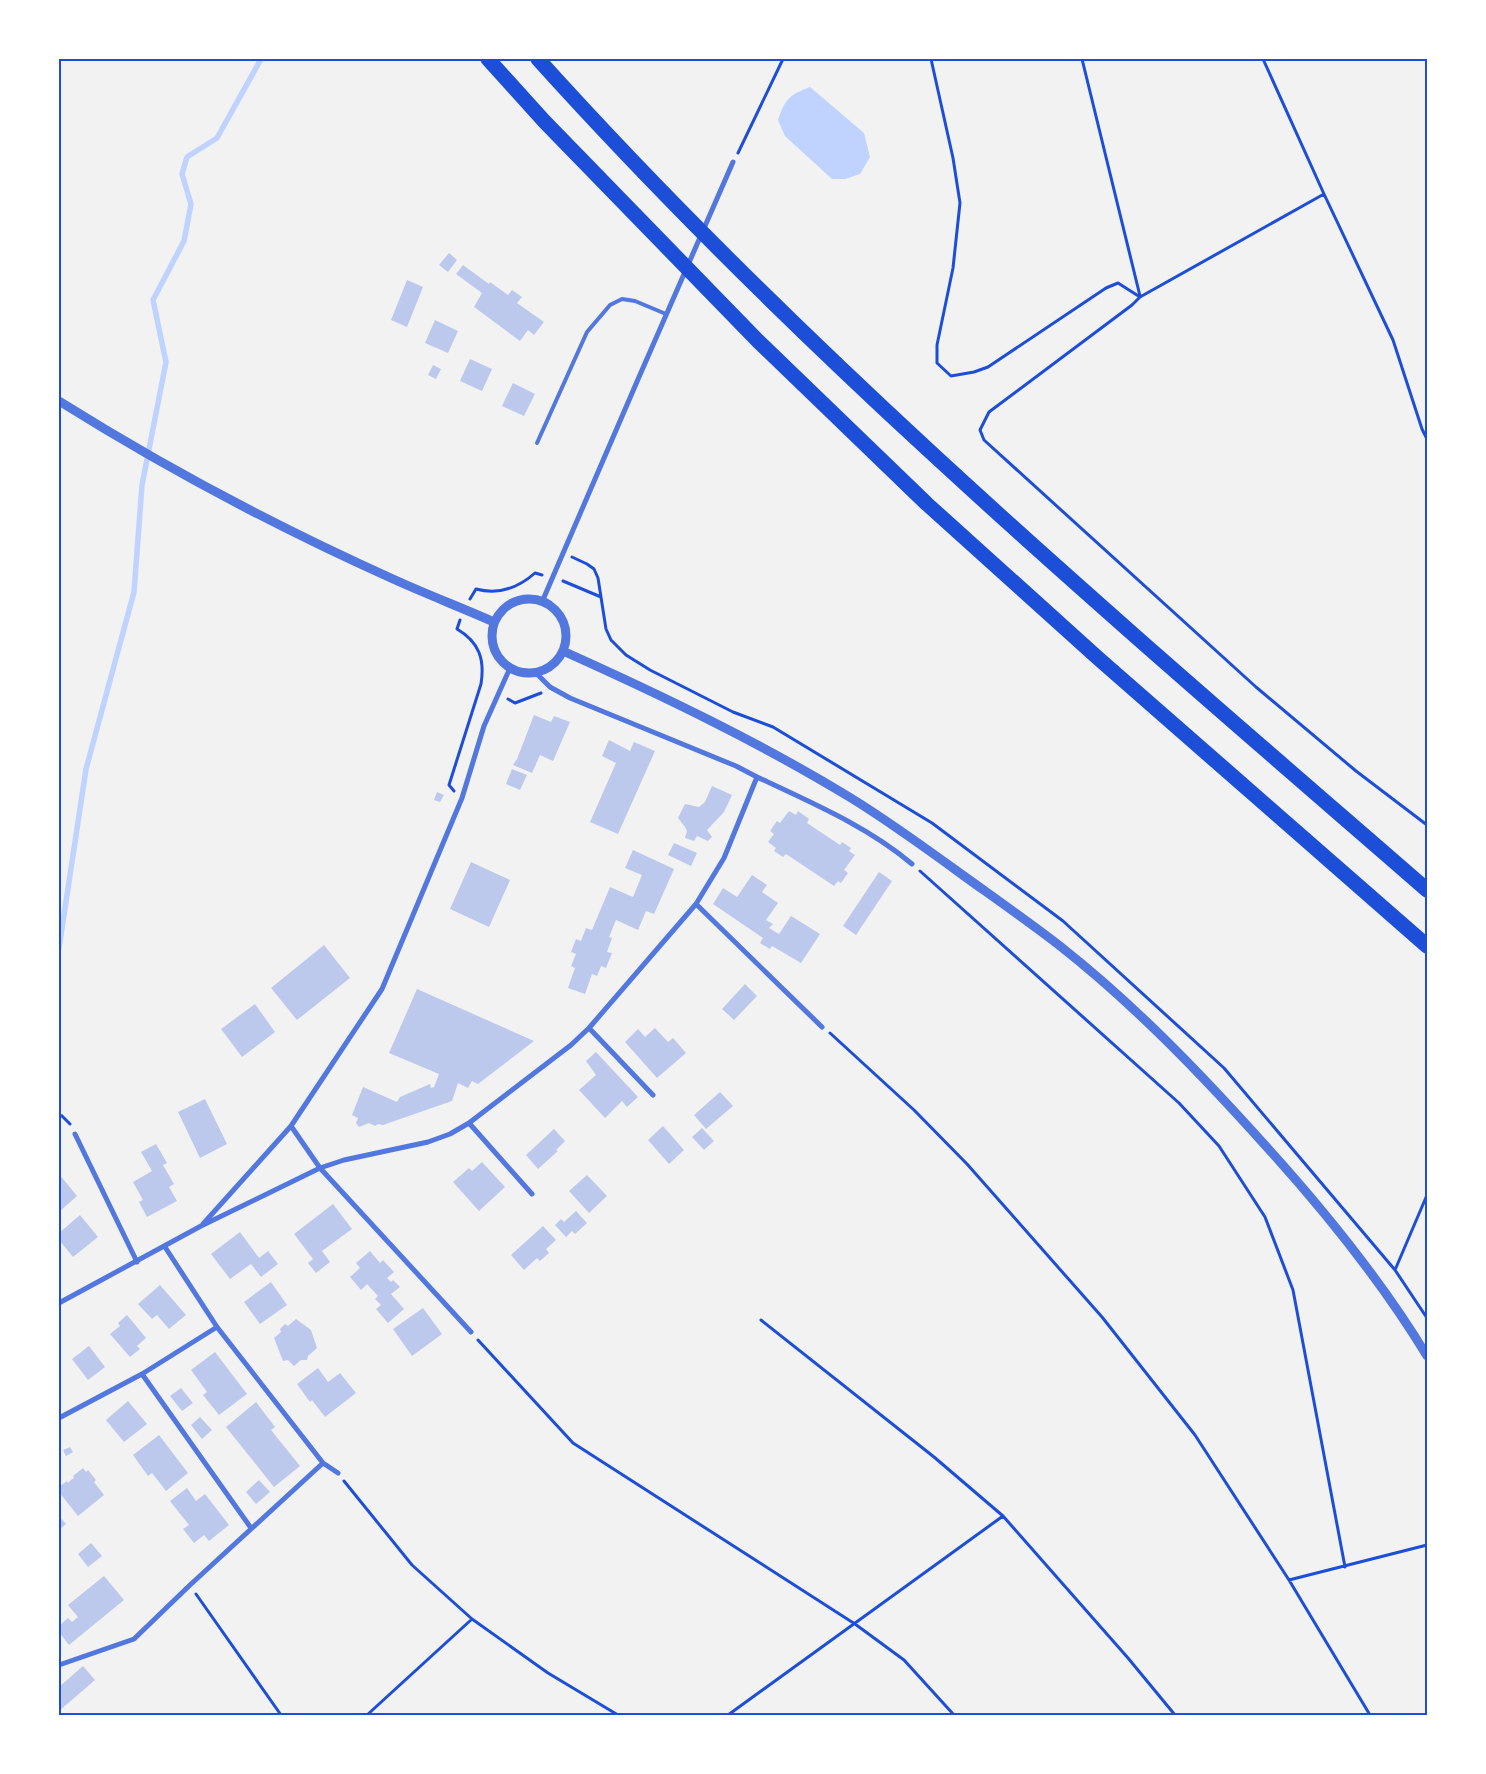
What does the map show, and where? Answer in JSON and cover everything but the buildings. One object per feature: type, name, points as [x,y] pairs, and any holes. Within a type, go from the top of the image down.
[{"type":"highway","points":[[488,59],[544,121],[701,283],[812,394],[927,504],[1099,659],[1427,946]]},
{"type":"highway","points":[[538,59],[727,258],[848,375],[1023,537],[1123,626],[1427,890]]},
{"type":"street","points":[[542,602],[666,314],[734,162]]},
{"type":"street","points":[[59,401],[112,434],[245,508],[392,578],[494,622]]},
{"type":"street","points":[[522,599],[535,599],[542,602],[557,612],[564,623],[566,636],[563,651],[558,660],[548,668],[536,673],[527,673],[510,668],[502,662],[494,648],[492,633],[494,622],[500,611],[510,603],[522,599]]},
{"type":"street","points":[[563,651],[764,748],[852,799],[917,842],[1060,946],[1132,1008],[1213,1087],[1284,1166],[1344,1237],[1406,1321],[1427,1356]]},
{"type":"street","points":[[201,1226],[291,1126],[382,989],[462,798],[484,726],[510,668]]},
{"type":"street","points":[[536,673],[550,687],[570,698],[736,766],[816,804],[894,849],[912,864]]},
{"type":"street","points":[[59,1303],[166,1247],[201,1226],[320,1168],[344,1160],[428,1142],[450,1134],[469,1123],[571,1045],[589,1028],[696,904],[724,858],[757,777]]},
{"type":"street","points":[[696,904],[822,1027]]},
{"type":"street","points":[[589,1028],[653,1095]]},
{"type":"street","points":[[469,1123],[532,1194]]},
{"type":"street","points":[[291,1126],[320,1168],[471,1332]]},
{"type":"street","points":[[75,1134],[137,1262]]},
{"type":"street","points":[[166,1247],[217,1327],[323,1463],[338,1473]]},
{"type":"street","points":[[59,1418],[142,1374],[217,1327]]},
{"type":"street","points":[[142,1374],[251,1528]]},
{"type":"street","points":[[59,1665],[134,1639],[323,1463]]},
{"type":"lane","points":[[537,443],[587,332],[610,305],[622,299],[635,301],[666,314]]},
{"type":"path","points":[[734,162],[783,59]]},
{"type":"path","points":[[931,59],[953,158],[960,203],[953,268],[937,345],[937,363],[951,376],[974,372],[988,367],[1106,288],[1118,283],[1140,297]]},
{"type":"path","points":[[1082,59],[1140,297]]},
{"type":"path","points":[[1263,59],[1393,340],[1427,439]]},
{"type":"path","points":[[1324,194],[1140,297],[1132,305],[989,412],[980,430],[984,440],[1256,687],[1356,771],[1427,826]]},
{"type":"path","points":[[462,798],[449,785],[481,684],[483,672],[473,641],[457,629],[465,609],[476,589],[487,592],[505,590],[527,580],[534,572],[552,577],[601,597],[598,578],[594,569],[563,553]]},
{"type":"path","points":[[481,684],[515,703],[541,694],[550,687]]},
{"type":"path","points":[[912,864],[1179,1103],[1219,1146],[1264,1217],[1293,1290],[1345,1567]]},
{"type":"path","points":[[822,1027],[914,1110],[967,1164],[1014,1220],[1102,1316],[1195,1435],[1289,1580],[1370,1715]]},
{"type":"path","points":[[59,1114],[69,1123],[75,1134]]},
{"type":"path","points":[[1394,1270],[1427,1195]]},
{"type":"path","points":[[761,1320],[934,1457],[1003,1516],[1128,1658],[1175,1715]]},
{"type":"path","points":[[471,1332],[573,1443],[855,1624],[904,1660],[954,1715]]},
{"type":"path","points":[[338,1473],[412,1565],[472,1619],[548,1673],[618,1715]]},
{"type":"path","points":[[728,1715],[1003,1516]]},
{"type":"path","points":[[1289,1580],[1427,1545]]},
{"type":"path","points":[[190,1585],[281,1715]]},
{"type":"path","points":[[367,1715],[472,1619]]},
{"type":"water","points":[[810,87],[864,133],[870,157],[860,174],[845,179],[832,179],[785,136],[778,120],[783,107],[792,95]]},
{"type":"waterway","points":[[59,948],[86,769],[134,592],[142,485],[166,362],[153,300],[184,241],[191,204],[182,174],[187,157],[217,138],[261,59]]}]
